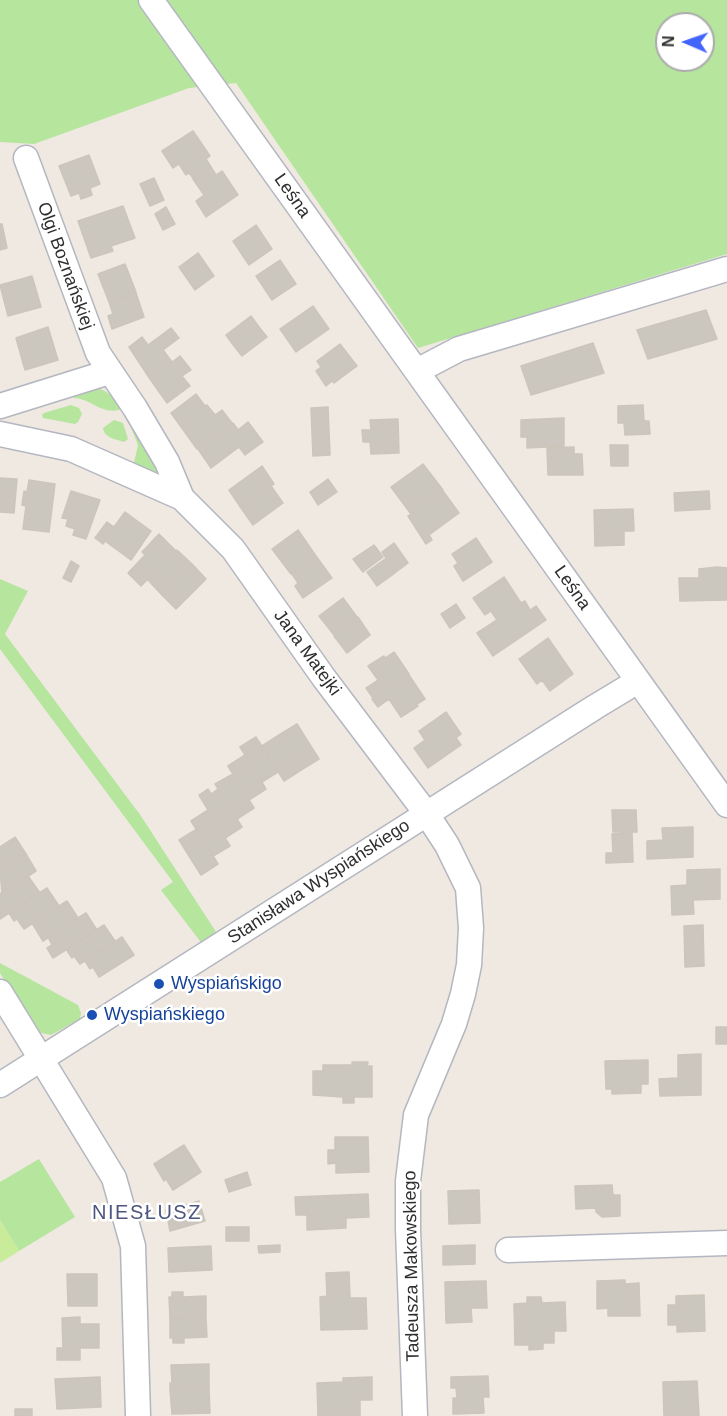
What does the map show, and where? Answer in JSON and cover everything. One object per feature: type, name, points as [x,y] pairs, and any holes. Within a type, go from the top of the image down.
[{"type":"street","name":"Leśna","points":[[151,0],[727,805]]},
{"type":"street","name":"Olgi Boznańskiej","points":[[26,158],[98,353],[109,372]]},
{"type":"street","points":[[417,371],[459,350],[727,269]]},
{"type":"street","points":[[0,406],[109,372]]},
{"type":"street","name":"Jana Matejki","points":[[109,372],[135,408],[167,462],[182,498]]},
{"type":"street","name":"Jana Matejki","points":[[0,434],[70,448],[182,498],[232,549],[324,678],[426,813]]},
{"type":"street","name":"Stanisława Wyspiańskiego","points":[[0,1085],[426,813],[638,681]]},
{"type":"street","name":"Tadeusza Makowskiego","points":[[416,1416],[408,1229],[410,1170],[416,1115],[454,1024],[463,994],[469,965],[471,928],[468,888],[447,844],[426,813]]},
{"type":"street","points":[[0,992],[114,1178],[133,1246],[138,1416]]},
{"type":"street","points":[[508,1250],[727,1243]]},
{"type":"green space","points":[[0,0],[727,0],[727,254],[418,348],[236,83],[189,88],[34,144],[0,142]]},
{"type":"green space","points":[[95,388],[108,393],[123,409],[115,411],[103,409],[87,401],[74,398],[72,393]]},
{"type":"green space","points":[[71,405],[79,408],[82,414],[75,424],[43,418],[44,413]]},
{"type":"green space","points":[[114,420],[123,423],[128,439],[124,442],[111,438],[104,431],[103,428]]},
{"type":"green space","points":[[131,420],[162,473],[155,474],[134,463],[138,445],[130,425]]},
{"type":"green space","points":[[0,579],[28,591],[5,634],[141,816],[218,935],[203,945],[161,890],[173,882],[0,649]]},
{"type":"green space","points":[[0,963],[78,1005],[81,1013],[80,1019],[51,1035],[37,1032],[0,973]]},
{"type":"green space","points":[[39,1159],[75,1217],[19,1251],[0,1220],[0,1182]]},
{"type":"green space","points":[[0,1220],[19,1251],[0,1263]]},
{"type":"building","points":[[193,131],[210,156],[206,159],[211,167],[193,178],[189,173],[186,175],[179,164],[173,168],[162,151]]},
{"type":"building","points":[[89,155],[100,184],[90,188],[92,195],[81,199],[79,193],[71,196],[59,166]]},
{"type":"building","points":[[211,167],[216,175],[222,171],[238,195],[206,217],[196,201],[204,195],[193,179]]},
{"type":"building","points":[[154,178],[164,200],[150,206],[140,184]]},
{"type":"building","points":[[123,206],[135,238],[111,246],[113,251],[91,258],[78,221]]},
{"type":"building","points":[[166,207],[175,224],[163,230],[155,214]]},
{"type":"building","points":[[0,224],[2,224],[7,248],[0,250]]},
{"type":"building","points":[[256,225],[272,249],[249,265],[233,241]]},
{"type":"building","points":[[198,253],[214,276],[195,290],[179,267]]},
{"type":"building","points":[[280,260],[296,284],[272,300],[256,276]]},
{"type":"building","points":[[125,264],[136,292],[109,302],[98,274]]},
{"type":"building","points":[[32,276],[41,307],[8,316],[0,285]]},
{"type":"building","points":[[136,293],[144,317],[112,329],[108,316],[113,314],[109,302]]},
{"type":"building","points":[[313,306],[329,329],[296,352],[280,329]]},
{"type":"building","points":[[706,310],[717,339],[648,359],[637,330]]},
{"type":"building","points":[[251,316],[259,327],[234,346],[226,335]]},
{"type":"building","points":[[48,327],[58,360],[25,370],[16,338]]},
{"type":"building","points":[[259,327],[267,337],[242,356],[234,346]]},
{"type":"building","points":[[171,328],[179,338],[163,350],[172,362],[150,379],[129,347],[142,337],[148,345]]},
{"type":"building","points":[[593,343],[604,373],[531,395],[521,366]]},
{"type":"building","points":[[340,344],[357,366],[334,383],[332,381],[326,386],[316,371],[321,367],[317,361]]},
{"type":"building","points":[[180,356],[191,370],[182,376],[190,386],[167,403],[150,379]]},
{"type":"building","points":[[196,394],[215,415],[222,410],[232,423],[197,449],[171,413]]},
{"type":"building","points":[[643,405],[644,421],[649,421],[650,434],[625,435],[624,423],[618,423],[618,406]]},
{"type":"building","points":[[328,407],[330,455],[313,456],[311,408]]},
{"type":"building","points":[[564,418],[564,446],[527,448],[527,437],[521,437],[521,420]]},
{"type":"building","points":[[398,419],[399,453],[371,454],[370,442],[363,442],[362,430],[371,430],[370,420]]},
{"type":"building","points":[[248,422],[263,442],[245,455],[239,447],[211,468],[198,449],[233,423],[238,430]]},
{"type":"building","points":[[610,445],[628,445],[628,466],[611,466]]},
{"type":"building","points":[[574,447],[574,454],[582,454],[583,475],[548,475],[547,448]]},
{"type":"building","points":[[423,464],[443,490],[411,514],[391,487]]},
{"type":"building","points":[[262,466],[274,484],[241,508],[229,490]]},
{"type":"building","points":[[0,478],[17,479],[14,513],[0,512]]},
{"type":"building","points":[[328,479],[337,492],[318,505],[310,492]]},
{"type":"building","points":[[29,480],[55,484],[49,532],[23,529],[26,506],[22,505],[24,491],[27,492]]},
{"type":"building","points":[[271,486],[283,503],[253,525],[241,508]]},
{"type":"building","points":[[71,491],[100,500],[86,539],[73,535],[75,529],[66,526],[68,519],[62,518]]},
{"type":"building","points":[[443,491],[459,513],[429,535],[432,540],[426,544],[408,516]]},
{"type":"building","points":[[709,491],[710,509],[675,511],[674,493]]},
{"type":"building","points":[[633,509],[634,531],[624,531],[624,545],[595,546],[594,510]]},
{"type":"building","points":[[125,512],[151,531],[131,560],[105,541],[103,544],[95,538],[107,522],[114,527]]},
{"type":"building","points":[[298,530],[316,556],[291,574],[272,549]]},
{"type":"building","points":[[159,534],[176,551],[141,586],[128,573],[145,555],[142,552]]},
{"type":"building","points":[[476,538],[492,562],[463,581],[454,566],[458,563],[452,554]]},
{"type":"building","points":[[394,543],[408,563],[396,572],[382,552]]},
{"type":"building","points":[[374,545],[383,557],[363,572],[353,559]]},
{"type":"building","points":[[177,550],[192,564],[161,594],[147,579]]},
{"type":"building","points":[[316,556],[332,578],[303,598],[295,586],[298,583],[292,574]]},
{"type":"building","points":[[385,559],[395,573],[377,586],[367,572]]},
{"type":"building","points":[[71,561],[79,566],[71,582],[63,578]]},
{"type":"building","points":[[192,564],[206,579],[176,609],[161,594]]},
{"type":"building","points":[[727,568],[727,600],[680,601],[679,578],[699,578],[699,569]]},
{"type":"building","points":[[504,577],[521,603],[525,601],[530,610],[536,606],[546,620],[493,656],[477,633],[497,620],[491,611],[485,615],[473,598]]},
{"type":"building","points":[[343,598],[357,617],[334,635],[319,616]]},
{"type":"building","points":[[456,604],[465,618],[450,628],[441,614]]},
{"type":"building","points":[[358,617],[370,635],[347,653],[334,636]]},
{"type":"building","points":[[548,638],[573,674],[550,691],[542,680],[537,684],[519,659]]},
{"type":"building","points":[[394,652],[409,674],[373,698],[366,688],[378,680],[368,666]]},
{"type":"building","points":[[409,675],[425,699],[401,717],[389,699],[378,707],[372,699]]},
{"type":"building","points":[[446,712],[461,734],[456,738],[461,745],[428,768],[414,748],[425,740],[419,731]]},
{"type":"building","points":[[297,724],[319,759],[301,770],[279,735]]},
{"type":"building","points":[[279,735],[301,770],[284,781],[262,746]]},
{"type":"building","points":[[256,737],[278,772],[262,782],[240,747]]},
{"type":"building","points":[[245,755],[266,789],[249,800],[228,766]]},
{"type":"building","points":[[233,774],[254,808],[237,819],[215,784]]},
{"type":"building","points":[[208,789],[211,794],[218,789],[242,827],[225,838],[199,795]]},
{"type":"building","points":[[208,810],[230,846],[213,856],[191,821]]},
{"type":"building","points":[[612,810],[636,810],[637,832],[613,832]]},
{"type":"building","points":[[693,827],[693,857],[647,859],[647,841],[663,840],[662,828]]},
{"type":"building","points":[[197,829],[218,864],[201,875],[179,840]]},
{"type":"building","points":[[632,833],[633,862],[606,863],[606,853],[613,853],[612,834]]},
{"type":"building","points":[[15,837],[26,854],[0,871],[0,847]]},
{"type":"building","points":[[26,854],[36,871],[2,893],[0,871]]},
{"type":"building","points":[[720,869],[720,899],[693,900],[694,914],[672,915],[671,886],[687,885],[687,870]]},
{"type":"building","points":[[28,876],[40,893],[0,919],[0,894]]},
{"type":"building","points":[[47,888],[59,906],[24,929],[17,919],[14,921],[9,913]]},
{"type":"building","points":[[67,901],[78,918],[43,941],[32,923]]},
{"type":"building","points":[[86,913],[97,930],[53,958],[47,948],[52,945],[48,937]]},
{"type":"building","points":[[104,925],[115,941],[80,964],[74,956],[72,958],[66,949]]},
{"type":"building","points":[[703,925],[704,966],[685,967],[684,926]]},
{"type":"building","points":[[122,937],[134,955],[99,977],[93,967],[90,969],[85,961]]},
{"type":"building","points":[[716,1027],[727,1027],[727,1044],[716,1044]]},
{"type":"building","points":[[701,1054],[701,1095],[660,1096],[659,1079],[678,1078],[678,1055]]},
{"type":"building","points":[[648,1060],[648,1084],[641,1084],[641,1093],[612,1094],[612,1089],[606,1089],[605,1061]]},
{"type":"building","points":[[352,1062],[368,1062],[367,1066],[372,1066],[372,1097],[354,1097],[354,1103],[343,1103],[343,1097],[313,1095],[313,1071],[323,1071],[323,1065],[352,1065]]},
{"type":"building","points":[[335,1137],[368,1137],[369,1172],[336,1173],[336,1163],[328,1164],[328,1150],[335,1150]]},
{"type":"building","points":[[184,1145],[201,1172],[173,1190],[166,1179],[164,1181],[154,1164]]},
{"type":"building","points":[[247,1172],[251,1185],[229,1192],[225,1180]]},
{"type":"building","points":[[612,1185],[613,1195],[620,1195],[620,1216],[602,1217],[596,1212],[596,1208],[576,1209],[575,1186]]},
{"type":"building","points":[[479,1190],[480,1223],[449,1224],[448,1191]]},
{"type":"building","points":[[368,1194],[369,1217],[346,1218],[346,1228],[307,1230],[307,1215],[296,1215],[295,1197]]},
{"type":"building","points":[[199,1201],[205,1221],[170,1231],[166,1210]]},
{"type":"building","points":[[226,1227],[249,1227],[249,1241],[226,1241]]},
{"type":"building","points":[[280,1245],[280,1252],[259,1253],[258,1246]]},
{"type":"building","points":[[475,1245],[475,1264],[443,1265],[443,1246]]},
{"type":"building","points":[[211,1246],[212,1270],[169,1272],[168,1248]]},
{"type":"building","points":[[349,1272],[350,1298],[366,1298],[367,1329],[321,1330],[320,1297],[327,1296],[326,1273]]},
{"type":"building","points":[[67,1274],[97,1274],[97,1306],[68,1306]]},
{"type":"building","points":[[625,1280],[625,1284],[639,1283],[640,1316],[608,1316],[608,1308],[597,1309],[597,1281]]},
{"type":"building","points":[[486,1281],[487,1308],[471,1308],[472,1322],[446,1323],[445,1282]]},
{"type":"building","points":[[172,1292],[183,1292],[183,1297],[206,1296],[206,1318],[170,1319],[169,1297],[172,1297]]},
{"type":"building","points":[[704,1295],[705,1331],[677,1332],[677,1325],[668,1325],[668,1305],[676,1305],[676,1296]]},
{"type":"building","points":[[527,1297],[541,1297],[542,1303],[565,1302],[566,1331],[554,1331],[554,1343],[543,1343],[543,1349],[529,1350],[529,1345],[515,1345],[514,1304],[527,1303]]},
{"type":"building","points":[[80,1317],[80,1324],[99,1324],[99,1348],[80,1348],[80,1360],[57,1360],[57,1348],[63,1348],[62,1318]]},
{"type":"building","points":[[206,1318],[207,1337],[184,1338],[184,1343],[173,1343],[173,1338],[170,1338],[170,1319]]},
{"type":"building","points":[[209,1364],[209,1389],[170,1390],[171,1365]]},
{"type":"building","points":[[488,1376],[489,1397],[483,1397],[484,1413],[453,1414],[453,1398],[457,1398],[456,1388],[451,1388],[451,1377]]},
{"type":"building","points":[[100,1377],[101,1407],[57,1409],[55,1379]]},
{"type":"building","points":[[372,1377],[372,1400],[360,1400],[360,1416],[318,1416],[317,1383],[343,1382],[343,1378]]},
{"type":"building","points":[[697,1381],[699,1416],[664,1416],[663,1382]]},
{"type":"building","points":[[209,1389],[210,1413],[172,1414],[170,1390]]},
{"type":"building","points":[[15,1409],[32,1409],[32,1416],[15,1416]]},
{"type":"place","name":"Wyspiańskigo","points":[[159,984]]},
{"type":"place","name":"Wyspiańskiego","points":[[92,1015]]},
{"type":"district","name":"NIESŁUSZ","points":[[147,1213]]}]
